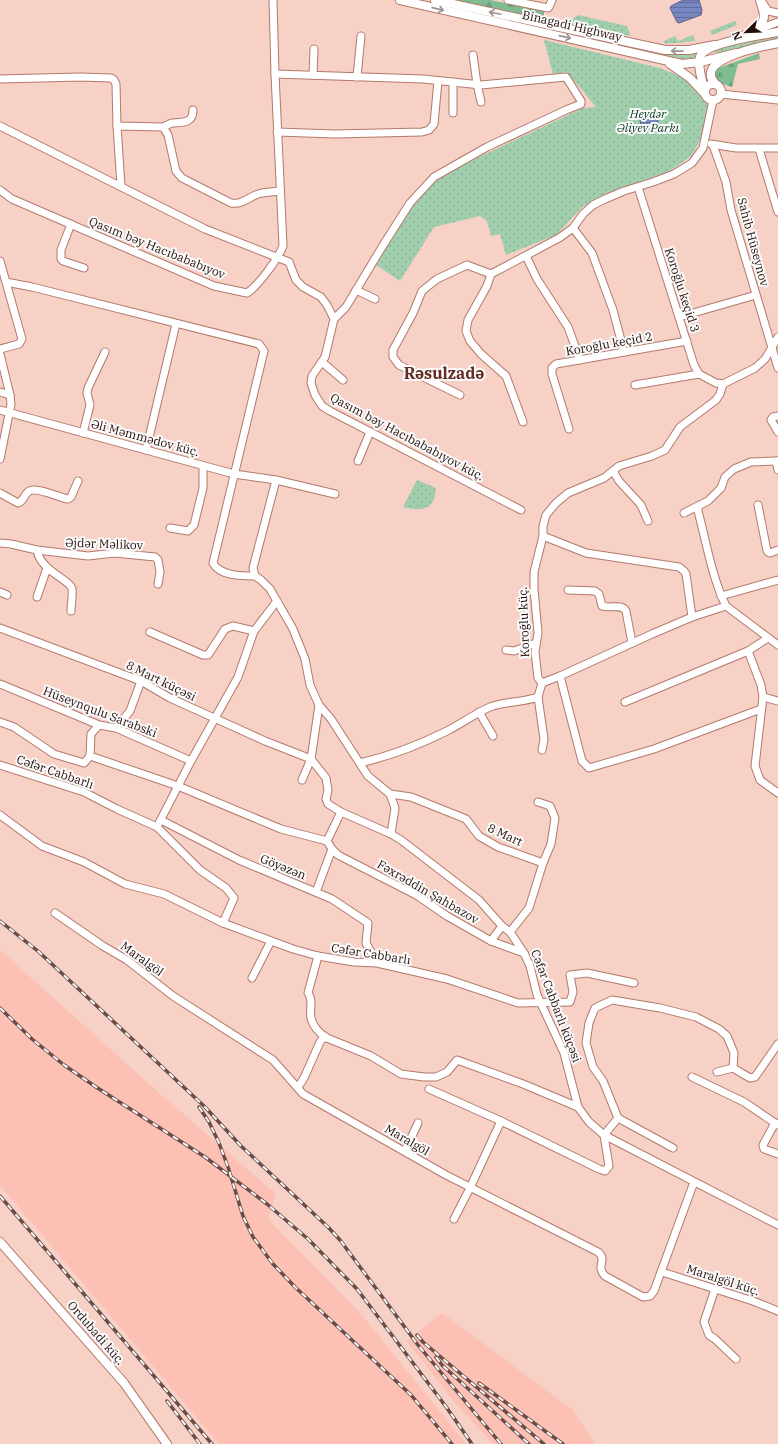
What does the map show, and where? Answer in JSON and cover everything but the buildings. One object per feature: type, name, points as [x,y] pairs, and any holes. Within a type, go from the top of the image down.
[{"type":"main road","name":"Binagadi Highway","points":[[400,0],[682,64],[700,62],[737,53]]},
{"type":"main road","name":"Binagadi Highway","points":[[435,0],[665,50],[689,50],[718,44]]},
{"type":"main road","points":[[708,97],[700,62],[700,57],[703,51],[749,33],[757,28],[763,20],[764,14],[760,0]]},
{"type":"main road","points":[[718,44],[778,32]]},
{"type":"main road","points":[[664,60],[684,73],[708,97],[718,98],[721,94],[720,89],[713,82],[710,76],[711,69],[715,65],[737,53],[778,42]]},
{"type":"main road","points":[[708,97],[706,88],[714,84],[717,85]]},
{"type":"main road","name":"Ordubadi küç.","points":[[0,1242],[124,1383],[167,1444]]},
{"type":"street","name":"Qasım bəy Hacıbababıyov","points":[[0,190],[12,199],[214,286],[247,293],[254,290],[283,246],[273,0]]},
{"type":"street","points":[[508,0],[550,8],[552,0]]},
{"type":"street","points":[[760,0],[768,11],[778,13]]},
{"type":"street","points":[[749,33],[778,22]]},
{"type":"street","points":[[357,76],[361,36]]},
{"type":"street","points":[[313,75],[314,49]]},
{"type":"street","points":[[472,55],[476,84],[481,102]]},
{"type":"street","points":[[0,126],[205,228],[289,262],[296,280],[303,287],[321,297],[334,319],[343,312],[410,203],[434,177],[487,147],[581,104],[581,101],[566,77],[476,84],[357,76],[275,74]]},
{"type":"street","points":[[0,79],[110,78],[116,84],[121,186]]},
{"type":"street","points":[[278,132],[335,134],[422,132],[430,130],[434,124],[438,81]]},
{"type":"street","points":[[453,82],[453,113]]},
{"type":"street","points":[[721,94],[778,100]]},
{"type":"street","points":[[523,422],[506,376],[481,354],[470,341],[466,331],[468,320],[487,286],[491,274],[559,238],[573,228],[583,214],[593,205],[605,198],[674,174],[692,163],[701,152],[705,141],[708,97]]},
{"type":"street","points":[[117,126],[163,127],[187,122],[192,117],[193,110]]},
{"type":"street","points":[[163,127],[168,134],[176,171],[182,178],[236,204],[258,194],[280,191]]},
{"type":"street","points":[[705,141],[713,145],[759,149],[778,148]]},
{"type":"street","name":"Sahib Hüseynov","points":[[713,145],[726,182],[731,210],[778,368]]},
{"type":"street","points":[[759,149],[778,212]]},
{"type":"street","name":"Koroğlu keçid 3","points":[[638,187],[694,365],[699,374]]},
{"type":"street","points":[[70,224],[61,250],[61,259],[84,268]]},
{"type":"street","points":[[573,228],[592,253],[613,310],[624,352]]},
{"type":"street","points":[[526,256],[537,280],[568,327],[580,360]]},
{"type":"street","points":[[0,261],[22,340],[19,344],[0,349]]},
{"type":"street","points":[[460,395],[399,365],[393,357],[393,350],[413,313],[422,291],[437,279],[467,265],[491,274]]},
{"type":"street","points":[[6,282],[32,287],[259,344],[264,351],[213,563],[215,568],[221,572],[254,576],[261,580],[270,589],[293,629],[305,659],[310,685],[319,705],[331,719],[368,776],[390,794],[395,808],[391,834],[341,812],[327,841],[281,829],[178,786],[90,756]]},
{"type":"street","points":[[356,290],[375,299]]},
{"type":"street","points":[[679,317],[756,295]]},
{"type":"street","name":"Qasım bəy Hacıbababıyov küç.","points":[[334,319],[326,357],[312,376],[311,383],[315,395],[322,406],[521,510]]},
{"type":"street","points":[[146,450],[176,324]]},
{"type":"street","points":[[635,385],[699,374],[716,383],[723,384],[755,368],[765,358],[778,337]]},
{"type":"street","name":"Koroğlu keçid 2","points":[[569,429],[552,374],[552,368],[556,364],[687,341]]},
{"type":"street","points":[[83,433],[90,405],[87,393],[88,388],[105,352]]},
{"type":"street","points":[[0,354],[11,404],[0,459]]},
{"type":"street","points":[[322,362],[343,380]]},
{"type":"street","name":"Koroğlu küç.","points":[[542,683],[538,678],[535,652],[538,633],[534,572],[543,536],[543,526],[546,515],[568,493],[604,478],[619,466],[652,456],[665,450],[680,427],[716,400],[720,394],[723,384]]},
{"type":"street","points":[[0,392],[10,394]]},
{"type":"street","name":"Əli Məmmədov küç.","points":[[0,410],[234,474],[276,480],[335,494]]},
{"type":"street","points":[[778,416],[771,420],[778,432]]},
{"type":"street","points":[[358,461],[370,432]]},
{"type":"street","points":[[684,513],[708,501],[721,488],[725,477],[734,469],[750,462],[777,461],[778,470]]},
{"type":"street","points":[[170,528],[188,530],[194,525],[203,488],[203,466]]},
{"type":"street","points":[[613,471],[619,481],[641,505],[648,521]]},
{"type":"street","points":[[254,576],[253,568],[276,480]]},
{"type":"street","points":[[0,494],[18,503],[22,501],[27,492],[32,490],[68,500],[71,497],[78,481]]},
{"type":"street","points":[[758,505],[767,551],[770,552],[778,550]]},
{"type":"street","points":[[698,506],[698,511],[721,596],[726,606],[778,645]]},
{"type":"street","points":[[543,536],[586,553],[679,568],[686,574],[692,617]]},
{"type":"street","name":"Əjdər Məlikov","points":[[0,543],[37,550],[88,556],[115,553],[155,557],[158,560],[160,572],[158,584]]},
{"type":"street","points":[[37,550],[38,555],[47,568],[70,584],[72,588],[71,611]]},
{"type":"street","points":[[37,597],[47,568]]},
{"type":"street","points":[[721,596],[778,580]]},
{"type":"street","points":[[568,590],[594,590],[599,594],[602,606],[624,608],[626,611],[632,643]]},
{"type":"street","points":[[0,592],[7,595]]},
{"type":"street","points":[[157,827],[191,761],[238,677],[254,631],[276,601]]},
{"type":"street","points":[[542,750],[544,739],[538,697],[542,683],[692,617],[726,606]]},
{"type":"street","points":[[150,632],[203,655],[208,655],[225,629],[233,626],[254,631]]},
{"type":"street","name":"8 Mart küçəsi","points":[[0,628],[141,681],[170,698],[215,719],[311,759],[326,778],[328,790],[326,799],[328,804],[341,812]]},
{"type":"street","points":[[625,702],[748,652],[768,638]]},
{"type":"street","points":[[506,650],[514,651],[536,643]]},
{"type":"street","points":[[748,652],[761,684],[763,697],[755,766],[760,780],[778,793]]},
{"type":"street","points":[[560,676],[582,761],[589,768],[654,749],[761,708]]},
{"type":"street","points":[[116,728],[130,711],[141,681]]},
{"type":"street","name":"Hüseynqulu Sarabski","points":[[0,684],[99,725],[116,728],[191,761]]},
{"type":"street","points":[[360,763],[387,756],[446,731],[492,706],[538,697]]},
{"type":"street","points":[[763,697],[778,701]]},
{"type":"street","points":[[302,780],[311,759],[319,705]]},
{"type":"street","points":[[480,712],[493,736]]},
{"type":"street","points":[[0,722],[14,727],[54,754],[84,763],[90,756],[91,734],[99,725]]},
{"type":"street","name":"Cəfər Cabbarlı","points":[[0,765],[84,792],[157,827],[200,870],[226,888],[234,898],[223,923]]},
{"type":"street","name":"8 Mart","points":[[390,794],[411,797],[466,819],[479,836],[498,847],[543,862]]},
{"type":"street","points":[[510,932],[529,908],[543,862],[551,844],[555,818],[550,806],[538,802]]},
{"type":"street","name":"Cəfər Cabbarlı","points":[[0,815],[42,846],[84,862],[125,884],[164,894],[223,923],[271,941],[318,956],[354,962],[377,963],[440,978],[518,1004],[570,1002],[573,992],[570,975],[587,973],[634,983]]},
{"type":"street","name":"Göyəzən","points":[[161,820],[239,860],[332,898],[368,923],[366,943],[370,952]]},
{"type":"street","name":"Cəfər Cabbarlı küçəsi","points":[[391,834],[479,900],[502,926],[510,932],[524,953],[530,966],[538,996],[564,1053],[578,1107],[589,1122],[604,1135],[778,1225]]},
{"type":"street","name":"Fəxrəddin Şahbazov","points":[[327,841],[338,855],[418,896],[447,916],[491,941],[524,953]]},
{"type":"street","points":[[316,892],[332,849]]},
{"type":"street","name":"Maralgöl","points":[[55,913],[103,946],[127,960],[173,996],[273,1060],[304,1094],[470,1188],[598,1252],[602,1259],[600,1268],[601,1272],[605,1276],[643,1297],[650,1296],[654,1291],[694,1182]]},
{"type":"street","points":[[491,941],[502,926]]},
{"type":"street","points":[[252,978],[271,941]]},
{"type":"street","points":[[318,956],[308,993],[311,998],[311,1018],[317,1031],[327,1038],[371,1056],[401,1074],[424,1078],[436,1077],[447,1072],[457,1060],[523,1084],[578,1107]]},
{"type":"street","points":[[673,1148],[618,1118],[603,1081],[593,1067],[586,1043],[589,1022],[595,1008],[612,1000],[665,1009],[696,1017],[719,1029],[727,1036],[734,1053],[733,1068]]},
{"type":"street","points":[[298,1087],[304,1078],[320,1042],[324,1037],[327,1038]]},
{"type":"street","points":[[716,1072],[733,1068],[750,1078],[755,1076],[778,1044]]},
{"type":"street","points":[[692,1077],[744,1102],[776,1124],[763,1145],[764,1149],[778,1154]]},
{"type":"street","points":[[429,1089],[501,1121],[599,1170],[605,1171],[610,1166],[604,1135],[618,1118]]},
{"type":"street","points":[[454,1219],[501,1121]]},
{"type":"street","points":[[404,1151],[418,1123]]},
{"type":"street","name":"Maralgöl küç.","points":[[662,1272],[753,1301],[778,1311]]},
{"type":"street","points":[[715,1289],[704,1322],[705,1327],[709,1335],[736,1359]]},
{"type":"shaded area","points":[[0,950],[158,1092],[276,1194],[268,1219],[362,1315],[466,1444],[219,1444],[0,1185]]},
{"type":"shaded area","points":[[442,1313],[573,1410],[595,1444],[493,1444],[451,1398],[407,1341]]},
{"type":"green space","points":[[453,0],[490,0],[544,11],[543,20]]},
{"type":"green space","points":[[578,15],[627,26],[631,36],[567,23]]},
{"type":"green space","points":[[735,21],[737,25],[712,35],[710,31]]},
{"type":"green space","points":[[693,35],[695,41],[665,44],[664,41],[675,36],[678,41]]},
{"type":"green space","points":[[778,36],[778,38],[718,54],[714,51],[716,49]]},
{"type":"green space","name":"Heydər Əliyev Parkı","points":[[544,40],[660,68],[682,77],[704,98],[707,105],[706,119],[701,139],[691,156],[670,171],[605,194],[582,207],[556,235],[506,255],[500,234],[491,236],[487,221],[480,216],[434,227],[400,281],[376,265],[408,212],[436,181],[462,165],[583,108],[596,107],[567,72],[553,74]]},
{"type":"green space","points":[[695,53],[696,60],[680,61],[656,55],[677,55]]},
{"type":"green space","points":[[759,53],[760,59],[738,64],[732,87],[716,82],[713,74],[716,69]]},
{"type":"green space","points":[[417,480],[436,488],[434,500],[430,505],[423,509],[403,507]]},
{"type":"water","points":[[683,0],[699,0],[702,10],[701,15],[679,23],[677,22],[670,8]]},
{"type":"water","points":[[645,112],[653,112],[658,117],[656,128],[653,130],[645,130],[640,125],[640,117]]},
{"type":"railway","points":[[0,921],[39,952],[205,1107],[241,1146],[328,1227],[340,1240],[418,1345],[501,1444]]},
{"type":"railway","points":[[0,1008],[32,1039],[64,1065],[205,1157],[267,1204],[308,1239],[357,1289],[447,1408],[472,1444]]},
{"type":"railway","points":[[199,1107],[209,1122],[219,1143],[243,1216],[253,1237],[273,1264],[295,1287],[411,1395],[452,1444]]},
{"type":"railway","points":[[0,1196],[212,1444]]},
{"type":"railway","points":[[417,1335],[423,1342],[544,1444]]},
{"type":"railway","points":[[436,1357],[442,1365],[529,1444]]},
{"type":"railway","points":[[479,1383],[563,1444]]},
{"type":"railway","points":[[167,1401],[200,1444]]},
{"type":"district","name":"Rəsulzadə","points":[[444,373]]}]
